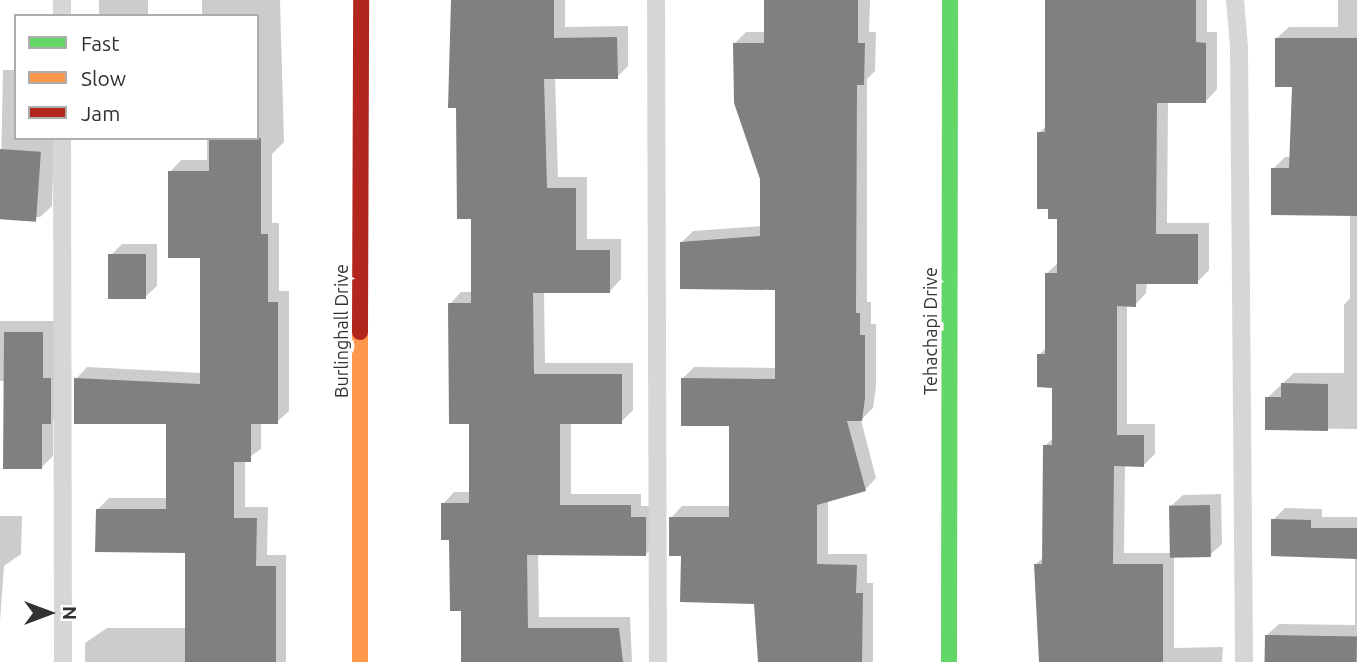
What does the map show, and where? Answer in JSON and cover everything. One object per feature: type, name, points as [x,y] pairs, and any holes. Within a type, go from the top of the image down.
[{"type":"street","name":"Burlinghall Drive","points":[[360,662],[361,0]]},
{"type":"street","name":"Tehachapi Drive","points":[[949,662],[950,0]]},
{"type":"lane","points":[[656,0],[658,662]]},
{"type":"lane","points":[[1235,0],[1239,47],[1244,662]]},
{"type":"lane","points":[[62,140],[62,662]]},
{"type":"building","points":[[451,0],[554,0],[554,38],[617,37],[618,79],[544,79],[547,188],[576,188],[576,250],[610,250],[610,293],[533,293],[534,374],[622,374],[622,424],[560,424],[560,505],[631,505],[631,517],[646,517],[646,556],[527,555],[528,628],[619,628],[623,662],[461,662],[461,611],[450,611],[449,540],[441,540],[441,503],[469,503],[469,424],[449,424],[448,303],[471,303],[471,219],[457,219],[456,108],[448,108]]},
{"type":"building","points":[[764,0],[858,0],[858,43],[865,43],[864,85],[857,85],[856,313],[860,313],[860,335],[865,335],[865,398],[862,421],[847,421],[866,491],[817,505],[817,564],[857,565],[856,593],[863,593],[862,662],[758,662],[754,604],[680,602],[681,556],[669,556],[669,517],[729,517],[729,426],[681,426],[681,378],[775,379],[775,290],[680,289],[680,242],[760,236],[760,179],[734,103],[733,43],[764,43]]},
{"type":"building","points":[[1045,0],[1196,0],[1196,42],[1206,43],[1206,103],[1157,103],[1156,234],[1198,234],[1198,284],[1136,284],[1136,307],[1117,306],[1117,435],[1144,435],[1144,467],[1114,466],[1113,564],[1163,564],[1163,662],[1039,662],[1034,564],[1042,564],[1043,445],[1052,445],[1052,388],[1037,387],[1037,354],[1045,354],[1045,273],[1057,273],[1057,219],[1048,219],[1048,209],[1037,209],[1037,132],[1045,132]]},
{"type":"building","points":[[1275,38],[1357,38],[1357,216],[1271,215],[1271,168],[1289,168],[1292,87],[1275,87]]},
{"type":"building","points":[[261,138],[261,234],[268,234],[268,302],[278,302],[278,424],[251,424],[251,462],[234,462],[234,518],[257,518],[256,566],[276,566],[276,662],[185,662],[185,553],[95,552],[96,509],[166,509],[166,424],[74,424],[74,378],[200,384],[200,258],[168,258],[168,171],[209,171],[209,140]]},
{"type":"building","points":[[0,149],[41,152],[36,222],[0,219]]},
{"type":"building","points":[[108,254],[146,254],[146,299],[108,299]]},
{"type":"building","points":[[4,332],[43,332],[43,378],[51,378],[51,424],[42,424],[42,469],[3,469]]},
{"type":"building","points":[[1281,383],[1328,384],[1328,431],[1265,430],[1265,397],[1281,397]]},
{"type":"building","points":[[1210,505],[1211,557],[1170,558],[1169,506]]},
{"type":"building","points":[[1271,519],[1311,520],[1311,528],[1357,528],[1357,559],[1271,556]]},
{"type":"building","points":[[1265,635],[1357,637],[1357,662],[1265,662]]},
{"type":"traffic: fast","points":[[949,662],[950,0]]},
{"type":"traffic: slow","points":[[360,332],[360,662]]},
{"type":"traffic: jam","points":[[360,332],[361,0]]}]
